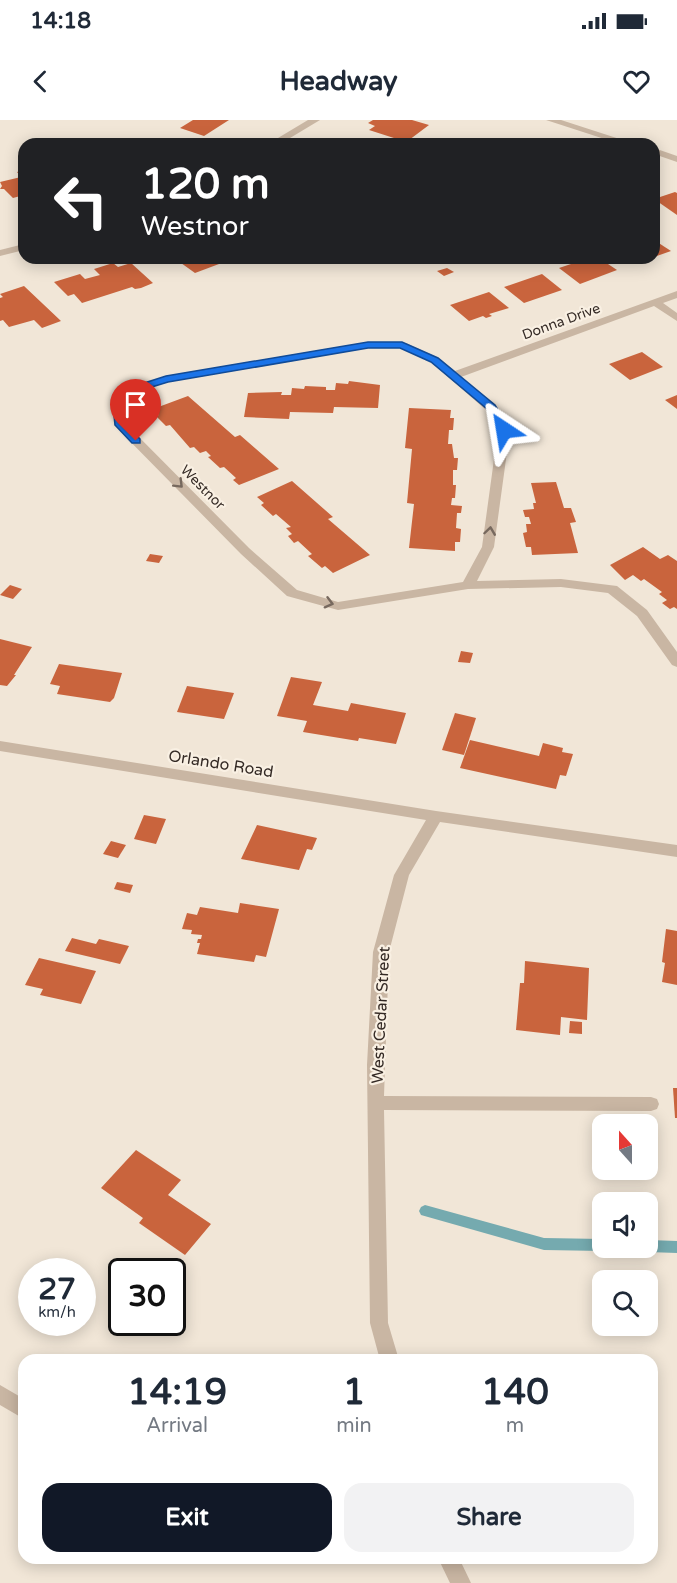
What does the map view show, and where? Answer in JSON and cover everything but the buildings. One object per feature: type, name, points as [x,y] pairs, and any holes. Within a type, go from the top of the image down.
[{"type":"street","points":[[284,138],[315,120]]},
{"type":"street","points":[[551,120],[610,138]]},
{"type":"street","points":[[660,154],[677,159]]},
{"type":"street","points":[[0,253],[18,248]]},
{"type":"street","name":"Donna Drive","points":[[455,375],[677,294]]},
{"type":"street","points":[[654,302],[677,318]]},
{"type":"street","name":"Westnor","points":[[468,585],[488,547],[504,430],[492,408],[435,360],[402,345],[368,345],[166,379],[139,388],[118,406],[120,425],[245,551],[292,593],[338,606],[468,585],[561,583],[612,589],[642,613],[677,662]]},
{"type":"street","name":"Orlando Road","points":[[0,746],[436,816]]},
{"type":"street","points":[[436,816],[677,851]]},
{"type":"street","name":"West Cedar Street","points":[[387,1354],[379,1323],[375,1065],[381,952],[402,875],[436,816]]},
{"type":"street","points":[[376,1103],[651,1104]]},
{"type":"street","points":[[0,1394],[18,1406]]},
{"type":"street","points":[[451,1564],[461,1583]]},
{"type":"waterway","points":[[425,1211],[544,1244],[592,1245]]},
{"type":"waterway","points":[[658,1246],[677,1247]]},
{"type":"route","points":[[136,441],[120,425],[118,406],[139,388],[166,379],[368,345],[402,345],[435,360],[492,408],[504,430]]}]
